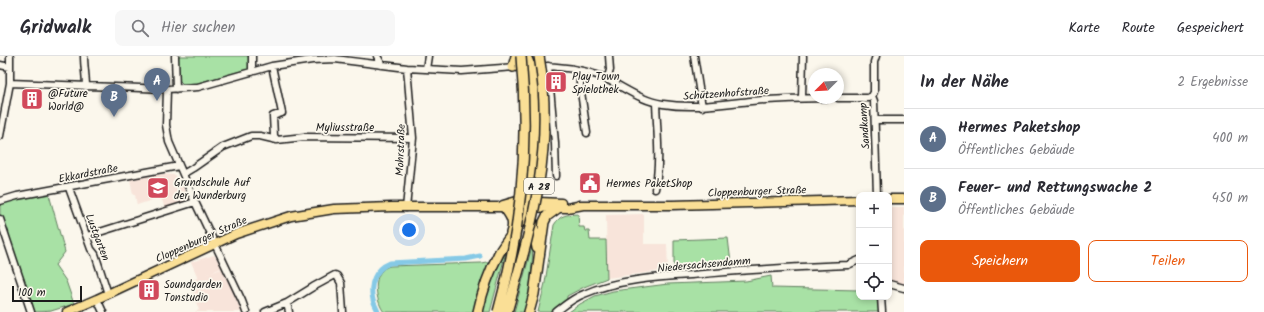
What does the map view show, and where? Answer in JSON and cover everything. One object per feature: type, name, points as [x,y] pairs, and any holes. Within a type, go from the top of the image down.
[{"type":"highway","points":[[513,67],[516,56]]},
{"type":"highway","name":"A 28","points":[[498,312],[516,234],[523,169],[525,106],[521,56]]},
{"type":"highway","points":[[526,56],[533,66]]},
{"type":"highway","points":[[533,66],[535,56]]},
{"type":"highway","name":"A 28","points":[[507,312],[534,214],[540,176],[543,150],[544,105],[539,56]]},
{"type":"highway","points":[[478,312],[495,262],[524,216],[529,204]]},
{"type":"highway","points":[[529,204],[538,257]]},
{"type":"highway","points":[[499,207],[512,218],[513,223],[510,237]]},
{"type":"highway","points":[[529,312],[534,294],[538,257],[545,219],[550,213],[558,208]]},
{"type":"main road","points":[[529,204],[536,168],[539,125],[533,66]]},
{"type":"main road","points":[[892,199],[904,199]]},
{"type":"main road","name":"Cloppenburger Straße","points":[[67,312],[250,228],[299,215],[334,209],[499,207],[529,204],[672,205],[856,200]]},
{"type":"main road","name":"Cloppenburger Straße","points":[[529,204],[558,208],[583,205]]},
{"type":"street","points":[[0,136],[10,84],[10,56]]},
{"type":"street","points":[[84,56],[83,69],[86,75],[86,87]]},
{"type":"street","points":[[175,56],[176,89]]},
{"type":"street","points":[[252,56],[252,72]]},
{"type":"street","points":[[377,56],[382,65]]},
{"type":"street","points":[[426,69],[428,56]]},
{"type":"street","points":[[607,80],[610,70],[610,56]]},
{"type":"street","points":[[694,56],[702,106]]},
{"type":"street","points":[[802,98],[803,56]]},
{"type":"street","name":"Sandkamp","points":[[876,56],[874,62],[874,92],[872,96],[874,101],[875,120],[877,192]]},
{"type":"street","name":"Schützenhofstraße","points":[[10,84],[176,89],[198,86],[272,66],[312,58],[335,59],[407,68],[462,71],[548,66],[591,74],[656,103],[685,107],[760,100],[808,98]]},
{"type":"street","points":[[0,66],[10,67]]},
{"type":"street","points":[[272,66],[282,113],[273,116],[274,136],[277,140]]},
{"type":"street","points":[[548,66],[555,143],[556,176]]},
{"type":"street","name":"Mohrstraße","points":[[406,208],[413,138],[407,68]]},
{"type":"street","points":[[580,71],[580,85],[587,133]]},
{"type":"street","points":[[167,89],[167,133],[195,202],[246,312]]},
{"type":"street","points":[[844,98],[868,98],[872,96]]},
{"type":"street","points":[[655,189],[657,180],[656,103]]},
{"type":"street","points":[[875,120],[904,120]]},
{"type":"street","name":"Myliusstraße","points":[[183,174],[223,147],[250,136],[260,136],[277,140],[304,137],[413,138]]},
{"type":"street","name":"Ekkardstraße","points":[[0,201],[17,196],[69,188],[180,166]]},
{"type":"street","name":"Lustgarten","points":[[69,188],[91,249],[95,254],[108,294]]},
{"type":"street","points":[[87,236],[195,202]]},
{"type":"street","points":[[0,219],[31,312]]},
{"type":"street","name":"Niedersachsendamm","points":[[556,312],[568,302],[584,294],[600,288],[638,280],[742,270],[848,265],[856,261]]},
{"type":"street","points":[[265,312],[287,303],[331,276],[337,276],[341,283],[343,312]]},
{"type":"street","points":[[892,285],[904,288]]},
{"type":"street","points":[[97,299],[103,312]]},
{"type":"street","points":[[881,300],[882,312]]},
{"type":"street","points":[[287,303],[289,312]]},
{"type":"shaded area","name":"Grundschule Auf der Wunderburg","points":[[162,174],[175,175],[181,182],[189,202],[165,209],[161,197],[137,205],[135,195],[133,195],[130,179]]},
{"type":"shaded area","points":[[892,207],[904,207],[904,286],[892,282]]},
{"type":"shaded area","points":[[644,214],[644,244],[667,244],[668,270],[607,278],[606,215]]},
{"type":"shaded area","points":[[214,255],[224,267],[207,274],[224,268],[244,312],[195,312],[199,310],[188,281],[198,278],[191,262]]},
{"type":"green space","points":[[178,56],[249,56],[249,69],[197,83],[183,84],[179,80]]},
{"type":"green space","points":[[48,191],[65,252],[55,265],[66,281],[74,304],[51,311],[33,312],[0,217],[0,205],[18,198]]},
{"type":"green space","points":[[578,214],[579,227],[584,227],[585,231],[589,231],[590,240],[606,240],[607,278],[584,287],[567,296],[567,299],[552,312],[538,312],[545,283],[554,225],[562,217]]},
{"type":"green space","points":[[728,238],[731,263],[674,270],[674,240]]},
{"type":"green space","points":[[533,243],[532,269],[525,312],[514,312]]},
{"type":"green space","points":[[506,252],[490,312],[481,312],[496,270]]},
{"type":"green space","points":[[492,261],[481,286],[473,312],[384,312],[379,304],[376,287],[378,277],[382,270],[389,266],[481,263]]},
{"type":"green space","points":[[771,276],[772,288],[856,290],[856,300],[878,300],[879,312],[569,312],[595,296],[613,291],[668,284],[746,281]]},
{"type":"waterway","points":[[378,312],[372,294],[374,278],[380,269],[390,263],[466,259],[480,256]]},
{"type":"place","name":"Play Town Spielothek","points":[[556,82]]},
{"type":"place","name":"@Future World@","points":[[32,99]]},
{"type":"place","name":"Hermes Paketshop","points":[[157,101]]},
{"type":"place","name":"Feuer- und Rettungswache 2","points":[[114,117]]},
{"type":"place","name":"Hermes PaketShop","points":[[590,183]]},
{"type":"place","name":"Grundschule Auf der Wunderburg","points":[[158,188]]},
{"type":"place","name":"Soundgarden Tonstudio","points":[[149,290]]}]
